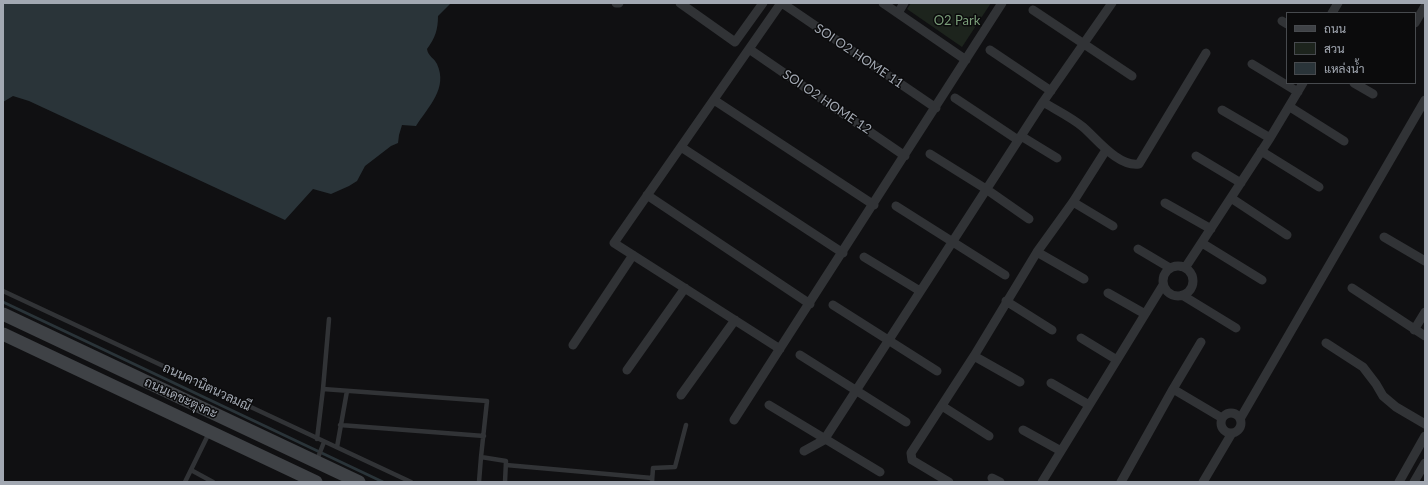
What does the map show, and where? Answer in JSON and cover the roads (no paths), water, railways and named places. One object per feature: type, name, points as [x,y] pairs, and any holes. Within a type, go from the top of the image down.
[{"type":"street","points":[[680,3],[735,42],[763,3]]},
{"type":"street","points":[[780,349],[614,243],[782,3]]},
{"type":"street","name":"SOI O2 HOME 11","points":[[782,3],[936,108]]},
{"type":"street","points":[[883,3],[966,60]]},
{"type":"street","points":[[898,13],[904,3]]},
{"type":"street","points":[[734,420],[874,205],[1002,3]]},
{"type":"street","points":[[804,451],[824,440],[986,188],[1051,90],[1112,3]]},
{"type":"street","points":[[1333,12],[1338,3]]},
{"type":"street","points":[[1416,21],[1425,6]]},
{"type":"street","points":[[1033,10],[1132,76]]},
{"type":"street","name":"SOI O2 HOME 12","points":[[749,49],[905,156]]},
{"type":"street","points":[[990,50],[1051,90]]},
{"type":"street","points":[[1043,102],[1082,126],[1106,150],[1130,164],[1139,164],[1206,53]]},
{"type":"street","points":[[1252,64],[1298,92]]},
{"type":"street","points":[[1185,268],[1290,107],[1302,84]]},
{"type":"street","points":[[1356,84],[1373,94]]},
{"type":"street","points":[[955,98],[1019,138],[1057,158]]},
{"type":"street","points":[[714,100],[874,205]]},
{"type":"street","points":[[1203,482],[1232,433],[1240,428],[1240,419],[1425,100]]},
{"type":"street","points":[[1290,107],[1344,142]]},
{"type":"street","points":[[1222,110],[1270,138]]},
{"type":"street","points":[[681,147],[843,253]]},
{"type":"street","points":[[949,482],[912,460],[911,453],[974,356],[1037,252],[1073,202],[1106,150]]},
{"type":"street","points":[[1261,152],[1319,187]]},
{"type":"street","points":[[930,154],[986,188],[1029,218]]},
{"type":"street","points":[[1196,156],[1241,183]]},
{"type":"street","points":[[648,195],[810,304]]},
{"type":"street","points":[[1231,198],[1287,235]]},
{"type":"street","points":[[1073,202],[1113,226]]},
{"type":"street","points":[[1165,204],[1211,229]]},
{"type":"street","points":[[896,206],[953,240],[1005,275]]},
{"type":"street","points":[[1384,237],[1425,261]]},
{"type":"street","points":[[1202,243],[1262,280]]},
{"type":"street","points":[[1138,249],[1170,268]]},
{"type":"street","points":[[1037,252],[1084,279]]},
{"type":"street","points":[[573,345],[634,255]]},
{"type":"street","points":[[864,257],[920,291]]},
{"type":"street","points":[[1042,482],[1163,285],[1164,275],[1170,268],[1175,266],[1185,268],[1189,271],[1192,280],[1190,289],[1182,295]]},
{"type":"street","points":[[1163,285],[1165,289],[1173,295],[1182,295],[1236,328]]},
{"type":"street","points":[[627,370],[685,288]]},
{"type":"street","points":[[1352,288],[1425,336]]},
{"type":"street","points":[[1108,293],[1145,314]]},
{"type":"street","points":[[1006,301],[1052,330]]},
{"type":"street","points":[[833,305],[889,339],[937,371]]},
{"type":"street","points":[[1414,330],[1425,312]]},
{"type":"street","name":"ถนนเดชะตุงคะ","points":[[3,314],[317,460],[359,482]]},
{"type":"street","points":[[681,395],[734,320]]},
{"type":"street","name":"ถนนเดชะตุงคะ","points":[[3,334],[316,482]]},
{"type":"street","points":[[1081,338],[1117,360]]},
{"type":"street","points":[[1121,482],[1173,388],[1201,342]]},
{"type":"street","points":[[1326,343],[1363,367],[1383,396],[1396,407],[1425,424]]},
{"type":"street","points":[[800,355],[857,389],[906,422]]},
{"type":"street","points":[[974,356],[1020,382]]},
{"type":"street","points":[[1051,383],[1089,405]]},
{"type":"street","points":[[1173,388],[1222,418]]},
{"type":"street","points":[[769,405],[824,440],[880,472]]},
{"type":"street","points":[[942,406],[989,436]]},
{"type":"street","points":[[1232,433],[1228,433],[1221,427],[1222,418],[1231,412],[1238,415],[1240,419]]},
{"type":"street","points":[[210,432],[218,415]]},
{"type":"street","points":[[1023,430],[1061,451]]},
{"type":"street","points":[[1399,482],[1425,436]]},
{"type":"street","points":[[1414,482],[1425,463]]},
{"type":"lane","name":"ถนนคานิตนวลมณี","points":[[3,291],[318,439],[324,444],[336,447],[411,482]]},
{"type":"lane","points":[[318,439],[330,319]]},
{"type":"lane","points":[[323,389],[486,401],[479,482]]},
{"type":"lane","points":[[336,447],[346,391]]},
{"type":"lane","points":[[340,425],[484,436]]},
{"type":"lane","points":[[506,465],[652,480],[653,468],[675,467],[686,425]]},
{"type":"lane","points":[[185,482],[210,432]]},
{"type":"lane","points":[[317,460],[324,444]]},
{"type":"lane","points":[[481,457],[506,461],[505,482]]},
{"type":"lane","points":[[190,470],[214,482]]},
{"type":"water","points":[[3,3],[451,3],[438,16],[436,34],[427,49],[437,64],[440,73],[439,89],[416,126],[402,125],[398,143],[391,146],[365,166],[357,181],[331,194],[313,189],[285,220],[29,101],[13,96],[3,102]]},
{"type":"waterway","points":[[3,302],[383,482]]},
{"type":"park label","name":"O2 Park","points":[[957,21]]}]
